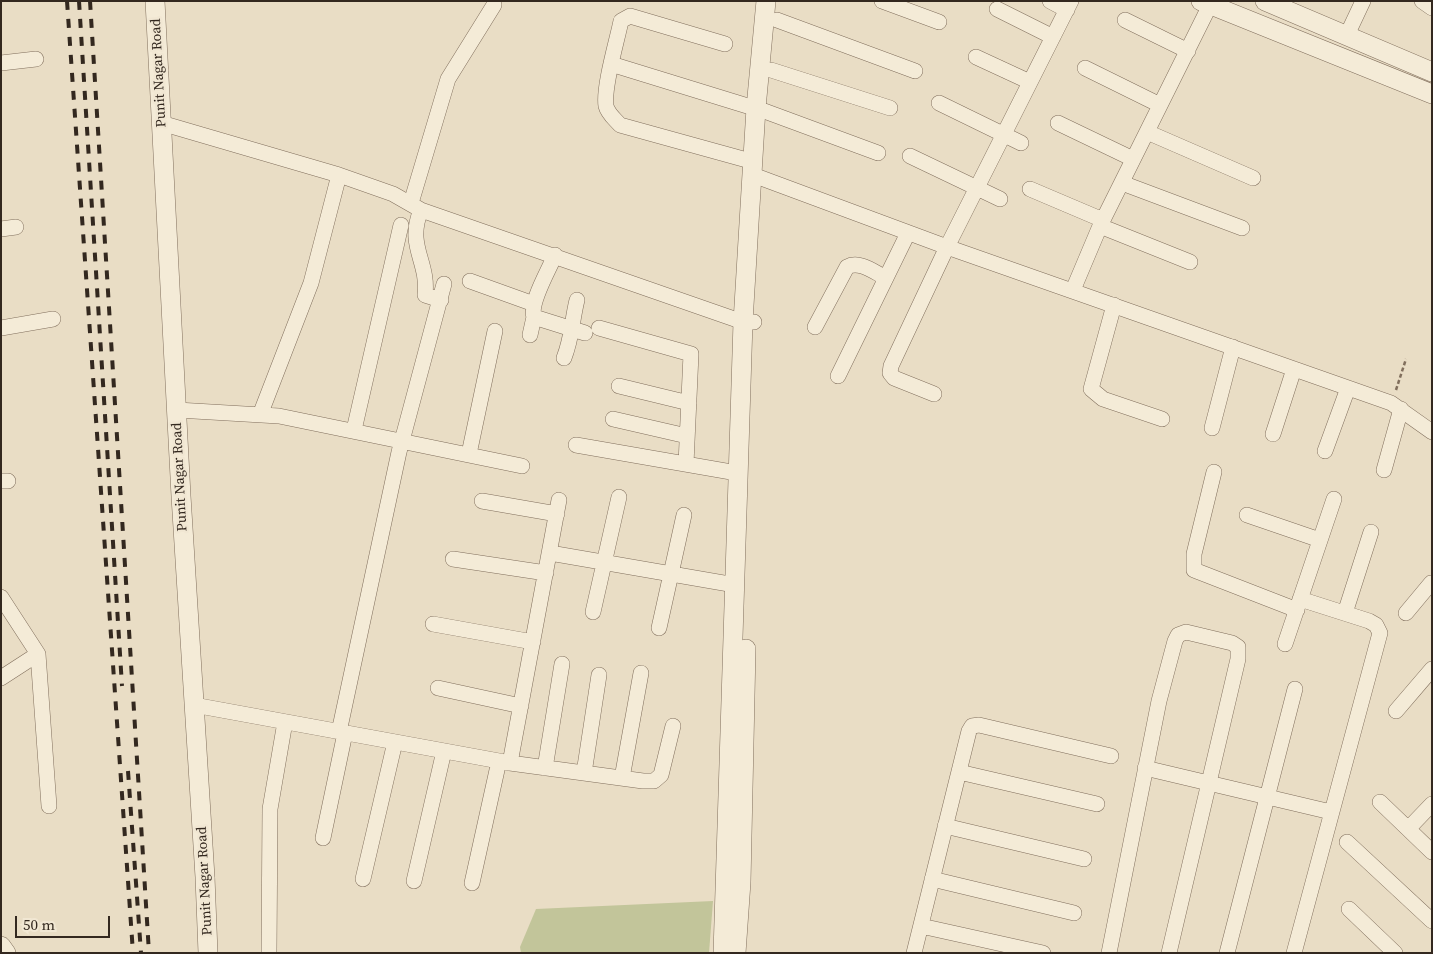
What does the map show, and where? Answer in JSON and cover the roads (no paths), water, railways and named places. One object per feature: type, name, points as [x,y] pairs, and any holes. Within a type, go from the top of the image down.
[{"type":"street","name":"Punit Nagar Road","points":[[155,1],[208,953]]},
{"type":"street","points":[[723,953],[737,473],[749,322],[766,1]]},
{"type":"street","points":[[761,110],[771,70],[778,1]]},
{"type":"street","points":[[934,394],[894,378],[890,373],[891,366],[947,247],[1069,6],[1050,1]]},
{"type":"street","points":[[1347,35],[1363,1]]},
{"type":"street","points":[[1422,1],[1432,8]]},
{"type":"street","points":[[1267,2],[1432,72]]},
{"type":"street","points":[[889,3],[939,22]]},
{"type":"street","points":[[1073,290],[1102,223],[1188,51],[1206,3],[1432,94]]},
{"type":"street","points":[[440,300],[425,295],[427,281],[415,243],[416,206],[448,79],[494,5]]},
{"type":"street","points":[[997,9],[1053,37]]},
{"type":"street","points":[[725,44],[630,16],[621,21],[611,64],[606,106],[609,113],[620,125],[756,172],[908,233],[1396,406],[1432,432]]},
{"type":"street","points":[[777,20],[915,71]]},
{"type":"street","points":[[1125,20],[1188,51]]},
{"type":"street","points":[[976,57],[1030,82]]},
{"type":"street","points":[[1,63],[36,59]]},
{"type":"street","points":[[611,64],[761,110],[878,153]]},
{"type":"street","points":[[1085,68],[1160,105]]},
{"type":"street","points":[[771,70],[890,108]]},
{"type":"street","points":[[939,103],[1022,143]]},
{"type":"street","points":[[162,123],[339,175],[393,194],[416,206],[555,256],[749,322]]},
{"type":"street","points":[[1058,123],[1133,159]]},
{"type":"street","points":[[1147,132],[1253,178]]},
{"type":"street","points":[[910,156],[1000,199]]},
{"type":"street","points":[[260,415],[312,283],[339,175]]},
{"type":"street","points":[[1122,182],[1242,228]]},
{"type":"street","points":[[1030,189],[1190,262]]},
{"type":"street","points":[[354,430],[399,231],[415,236]]},
{"type":"street","points":[[838,376],[908,233]]},
{"type":"street","points":[[530,335],[534,311],[555,256]]},
{"type":"street","points":[[815,326],[846,267],[853,263],[886,278]]},
{"type":"street","points":[[470,281],[534,311],[586,330],[691,354],[686,464]]},
{"type":"street","points":[[323,838],[342,732],[403,440],[444,284]]},
{"type":"street","points":[[578,300],[573,316],[586,330]]},
{"type":"street","points":[[1114,305],[1091,389],[1103,399],[1162,419]]},
{"type":"street","points":[[1,328],[53,319]]},
{"type":"street","points":[[736,953],[741,882],[749,322]]},
{"type":"street","points":[[564,358],[586,330]]},
{"type":"street","points":[[469,454],[495,331]]},
{"type":"street","points":[[1212,428],[1233,347]]},
{"type":"street","points":[[1273,434],[1294,369]]},
{"type":"street","points":[[619,386],[689,403]]},
{"type":"street","points":[[1324,451],[1348,388]]},
{"type":"street","points":[[1384,470],[1396,406]]},
{"type":"street","points":[[177,410],[279,416],[522,466]]},
{"type":"street","points":[[613,419],[687,436]]},
{"type":"street","points":[[576,445],[737,473]]},
{"type":"street","points":[[1214,472],[1194,554],[1194,570],[1299,604],[1345,613],[1369,621],[1376,625],[1380,634],[1294,953]]},
{"type":"street","points":[[593,612],[619,497]]},
{"type":"street","points":[[1285,644],[1334,499]]},
{"type":"street","points":[[472,883],[521,706],[558,507],[482,501]]},
{"type":"street","points":[[660,628],[669,575],[684,514]]},
{"type":"street","points":[[1247,515],[1320,540]]},
{"type":"street","points":[[1345,613],[1371,532]]},
{"type":"street","points":[[550,554],[735,585]]},
{"type":"street","points":[[454,558],[546,574]]},
{"type":"street","points":[[1406,613],[1432,583]]},
{"type":"street","points":[[1,597],[38,654],[48,806]]},
{"type":"street","points":[[433,624],[533,642]]},
{"type":"street","points":[[1108,953],[1159,701],[1178,635],[1186,632],[1232,643],[1238,647],[1238,659],[1168,953]]},
{"type":"street","points":[[2,678],[38,654]]},
{"type":"street","points":[[545,768],[562,664]]},
{"type":"street","points":[[1396,711],[1432,669]]},
{"type":"street","points":[[622,778],[641,673]]},
{"type":"street","points":[[584,773],[599,675]]},
{"type":"street","points":[[438,688],[521,706]]},
{"type":"street","points":[[1227,953],[1295,689]]},
{"type":"street","points":[[194,705],[504,762],[654,781],[661,775],[673,726]]},
{"type":"street","points":[[269,953],[270,809],[285,722]]},
{"type":"street","points":[[914,953],[969,731],[972,726],[979,725],[1111,756]]},
{"type":"street","points":[[363,879],[396,742]]},
{"type":"street","points":[[414,881],[444,751]]},
{"type":"street","points":[[1146,768],[1331,812]]},
{"type":"street","points":[[959,772],[1097,804]]},
{"type":"street","points":[[1380,802],[1432,852]]},
{"type":"street","points":[[1408,829],[1432,804]]},
{"type":"street","points":[[945,826],[1084,859]]},
{"type":"street","points":[[1347,842],[1432,921]]},
{"type":"street","points":[[932,879],[1074,913]]},
{"type":"street","points":[[1350,909],[1395,953]]},
{"type":"street","points":[[921,926],[1043,953]]},
{"type":"street","points":[[1,946],[6,953]]},
{"type":"railway","points":[[67,1],[133,953]]},
{"type":"railway","points":[[79,1],[122,686]]},
{"type":"railway","points":[[90,1],[149,953]]},
{"type":"railway","points":[[128,771],[141,953]]}]
